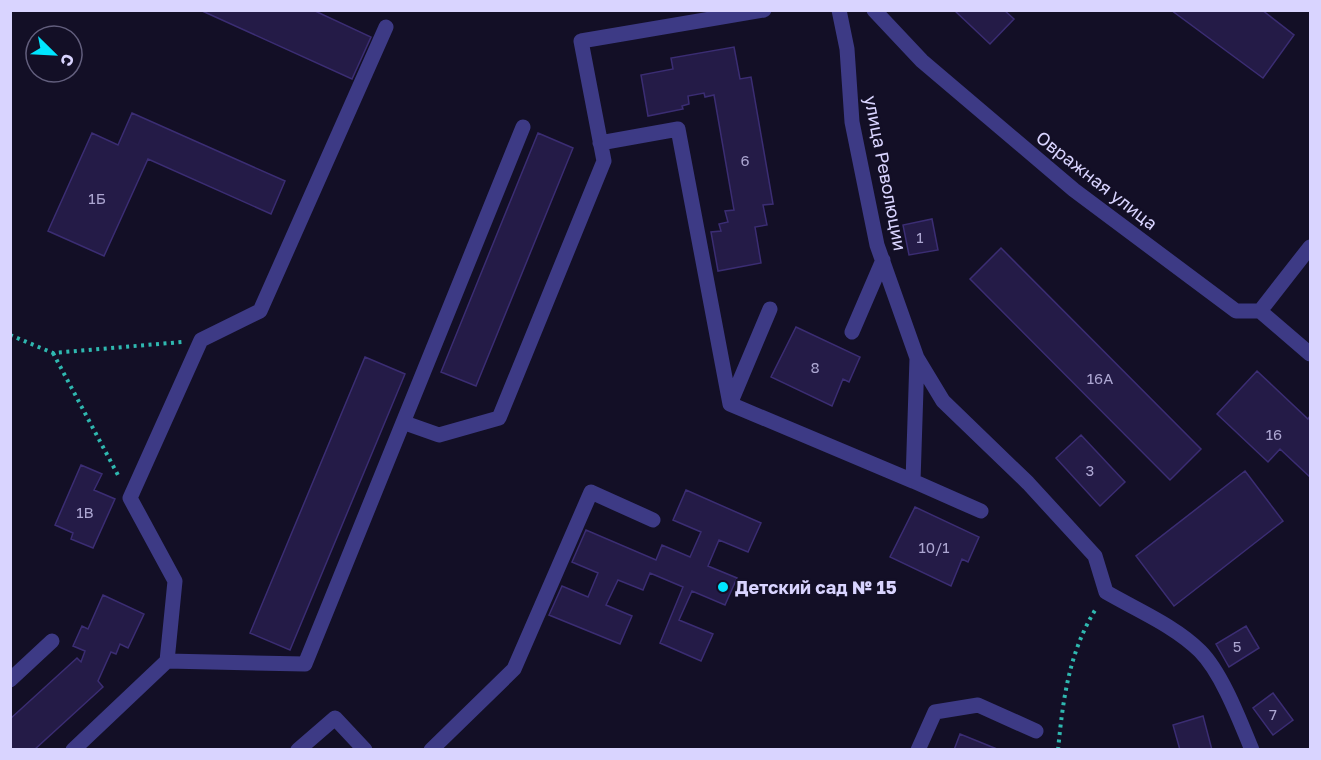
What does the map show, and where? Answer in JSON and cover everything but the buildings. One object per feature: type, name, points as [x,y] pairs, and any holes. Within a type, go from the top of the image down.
[{"type":"street","points":[[405,423],[439,435],[499,418],[604,161],[581,41],[764,10]]},
{"type":"street","name":"улица Революции","points":[[839,10],[847,49],[852,122],[883,260],[917,358],[943,401],[1028,483],[1095,556],[1106,592]]},
{"type":"street","name":"Овражная улица","points":[[874,10],[922,61],[1074,190],[1236,311],[1260,311]]},
{"type":"street","points":[[73,750],[167,661],[175,581],[130,498],[201,340],[260,311],[386,27]]},
{"type":"street","points":[[167,661],[305,664],[405,423],[523,127]]},
{"type":"street","points":[[600,143],[678,129],[730,404]]},
{"type":"street","points":[[1311,247],[1260,311],[1311,354]]},
{"type":"street","points":[[852,332],[883,260]]},
{"type":"street","points":[[730,404],[770,309]]},
{"type":"street","points":[[913,481],[917,358]]},
{"type":"street","points":[[730,404],[981,511]]},
{"type":"street","points":[[431,750],[514,669],[591,492],[653,520]]},
{"type":"street","points":[[1106,592],[1173,630],[1201,652],[1229,697],[1252,750]]},
{"type":"street","points":[[10,680],[52,641]]},
{"type":"street","points":[[918,750],[935,712],[978,705],[1036,731]]},
{"type":"street","points":[[298,750],[335,718],[365,750]]},
{"type":"path","points":[[10,335],[52,353],[201,340]]},
{"type":"path","points":[[52,353],[130,498]]},
{"type":"path","points":[[1058,750],[1062,702],[1070,667],[1080,636],[1106,592]]},
{"type":"place","name":"Детский сад № 15","points":[[723,587]]}]
